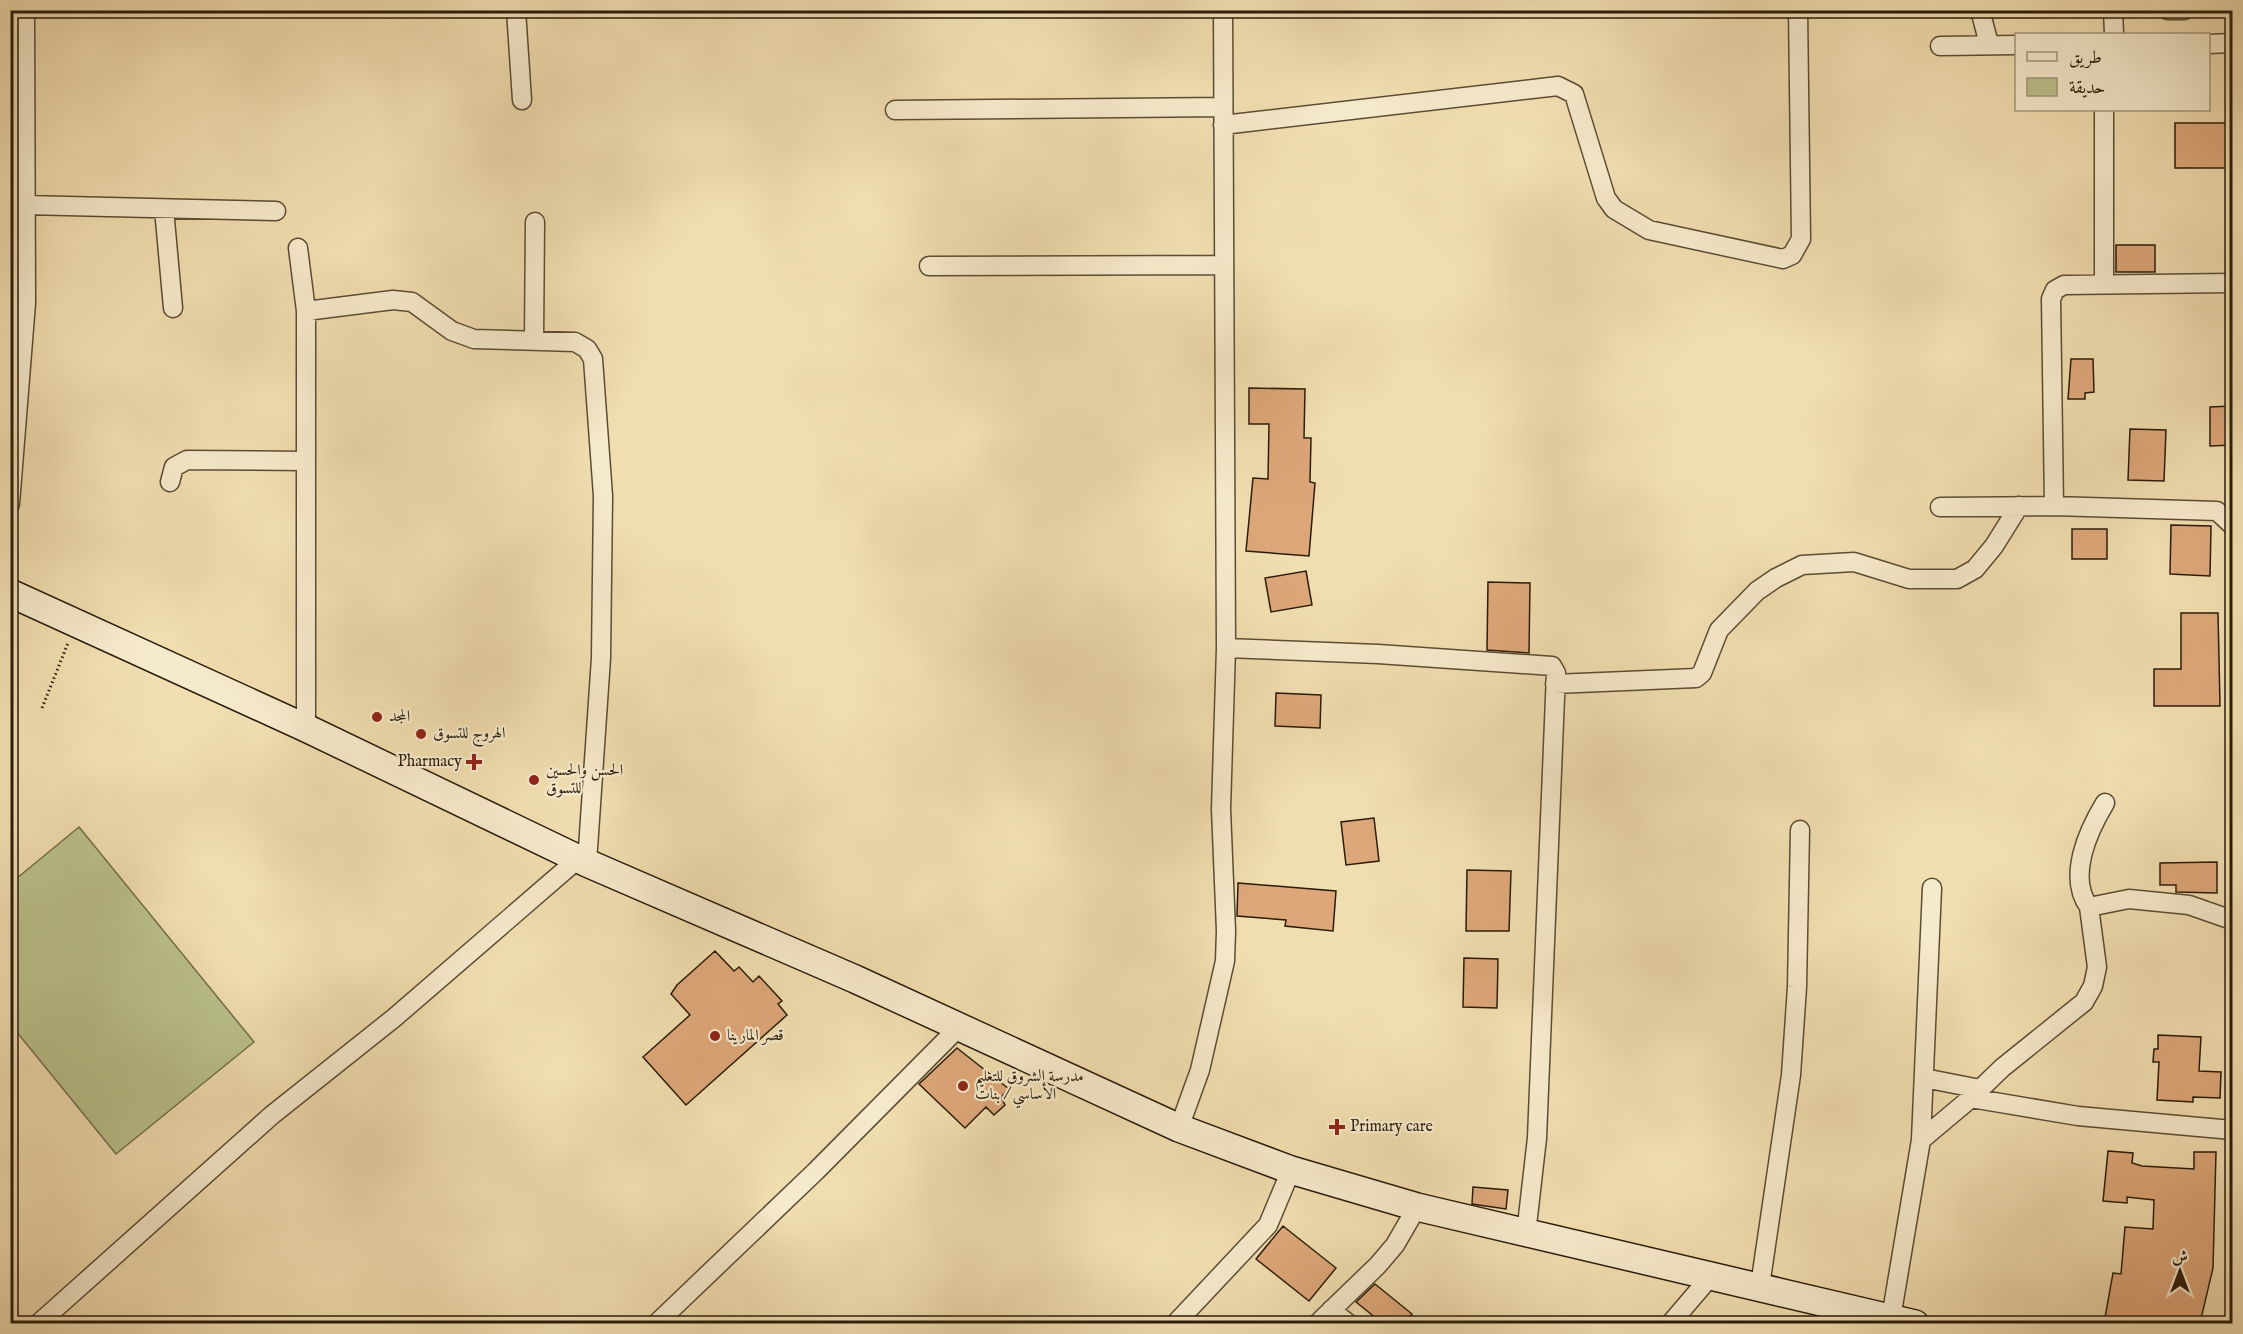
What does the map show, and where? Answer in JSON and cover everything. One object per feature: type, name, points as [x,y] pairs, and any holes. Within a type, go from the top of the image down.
[{"type":"main road","points":[[10,593],[306,728],[583,861],[959,1027],[1179,1128],[1291,1170],[1417,1208],[1903,1321]]},
{"type":"street","points":[[10,504],[26,303],[25,10]]},
{"type":"street","points":[[516,10],[522,100]]},
{"type":"street","points":[[1179,1128],[1200,1070],[1225,961],[1221,809],[1226,648],[1223,10]]},
{"type":"street","points":[[895,110],[1223,116],[1558,86],[1574,94],[1606,198],[1614,209],[1649,230],[1783,259],[1792,255],[1801,240],[1798,10]]},
{"type":"street","points":[[1980,10],[1989,44]]},
{"type":"street","points":[[2114,10],[2114,33]]},
{"type":"street","points":[[2168,10],[2184,10]]},
{"type":"street","points":[[2210,44],[2232,43]]},
{"type":"street","points":[[1940,46],[2015,45]]},
{"type":"street","points":[[2104,285],[2109,111]]},
{"type":"street","points":[[25,206],[276,211]]},
{"type":"street","points":[[164,209],[173,309]]},
{"type":"street","points":[[534,339],[535,222]]},
{"type":"street","points":[[298,248],[306,311],[306,728]]},
{"type":"street","points":[[929,266],[1224,265]]},
{"type":"street","points":[[2054,506],[2051,299],[2055,290],[2064,285],[2232,283]]},
{"type":"street","points":[[38,1323],[272,1115],[394,1018],[583,861],[601,658],[603,496],[593,359],[587,349],[575,342],[474,339],[452,331],[412,302],[393,300],[306,311]]},
{"type":"street","points":[[170,482],[174,467],[187,460],[306,461]]},
{"type":"street","points":[[1555,684],[1696,678],[1702,673],[1719,630],[1757,591],[1802,565],[1854,562],[1909,579],[1957,579],[1975,569],[1994,546],[2019,506]]},
{"type":"street","points":[[1940,507],[2054,506],[2217,511],[2232,525]]},
{"type":"street","points":[[1226,648],[1546,664],[1552,666],[1556,673],[1537,1138],[1526,1234]]},
{"type":"street","points":[[1921,1140],[2084,1002],[2093,986],[2097,967],[2089,908],[2084,901],[2079,878],[2091,825],[2105,803]]},
{"type":"street","points":[[1760,1286],[1791,1075],[1797,987],[1800,830]]},
{"type":"street","points":[[1903,1321],[1921,1140],[1932,888]]},
{"type":"street","points":[[2089,908],[2129,899],[2189,905],[2232,920]]},
{"type":"street","points":[[656,1323],[816,1171],[959,1027]]},
{"type":"street","points":[[1924,1078],[1976,1093],[2078,1116],[2232,1130]]},
{"type":"street","points":[[1175,1323],[1268,1225],[1291,1170]]},
{"type":"street","points":[[1317,1323],[1389,1252],[1417,1208]]},
{"type":"street","points":[[1670,1323],[1711,1276]]},
{"type":"street","points":[[1331,1310],[1349,1323]]},
{"type":"path","points":[[42,708],[76,623]]},
{"type":"green space","points":[[79,827],[254,1042],[116,1154],[11,1025],[11,883]]},
{"type":"building","points":[[2175,123],[2231,123],[2231,168],[2175,168]]},
{"type":"building","points":[[2116,245],[2155,245],[2155,272],[2116,272]]},
{"type":"building","points":[[2071,359],[2093,359],[2094,392],[2085,393],[2085,399],[2068,399]]},
{"type":"building","points":[[1249,388],[1305,389],[1304,438],[1311,438],[1310,482],[1315,483],[1309,556],[1246,551],[1253,478],[1268,479],[1269,424],[1249,424]]},
{"type":"building","points":[[2232,406],[2232,445],[2210,446],[2210,407]]},
{"type":"building","points":[[2130,429],[2166,430],[2164,481],[2128,480]]},
{"type":"building","points":[[2171,525],[2211,526],[2210,576],[2170,574]]},
{"type":"building","points":[[2072,529],[2107,529],[2107,559],[2072,559]]},
{"type":"building","points":[[1306,571],[1312,605],[1271,612],[1265,578]]},
{"type":"building","points":[[1488,582],[1530,583],[1529,653],[1487,650]]},
{"type":"building","points":[[2181,613],[2218,613],[2220,706],[2154,706],[2154,669],[2181,669]]},
{"type":"building","points":[[1276,693],[1321,695],[1320,728],[1275,726]]},
{"type":"building","points":[[1374,818],[1379,861],[1346,865],[1341,822]]},
{"type":"building","points":[[2217,862],[2217,893],[2176,892],[2176,885],[2160,885],[2160,863]]},
{"type":"building","points":[[1467,870],[1511,871],[1509,931],[1466,931]]},
{"type":"building","points":[[1238,883],[1336,891],[1333,931],[1285,926],[1286,920],[1237,916]]},
{"type":"building","name":"قصر المارينا","points":[[715,951],[734,971],[739,967],[753,982],[759,976],[782,1001],[778,1004],[787,1015],[686,1105],[643,1057],[690,1015],[671,994],[677,985]]},
{"type":"building","points":[[1464,958],[1498,959],[1497,1008],[1463,1007]]},
{"type":"building","points":[[2158,1035],[2201,1037],[2199,1071],[2221,1072],[2220,1098],[2193,1097],[2193,1102],[2157,1100],[2159,1062],[2153,1062],[2154,1049],[2158,1049]]},
{"type":"building","name":"مدرسة الشروق للتعليم الأساسي / بنات","points":[[957,1048],[1009,1089],[1001,1097],[1005,1105],[994,1115],[986,1107],[965,1128],[919,1084]]},
{"type":"building","points":[[2108,1151],[2133,1153],[2132,1163],[2142,1166],[2194,1169],[2194,1152],[2216,1152],[2213,1268],[2200,1323],[2104,1323],[2113,1273],[2121,1274],[2125,1227],[2153,1229],[2154,1200],[2127,1197],[2127,1203],[2103,1201]]},
{"type":"building","points":[[1473,1187],[1508,1190],[1506,1209],[1472,1204]]},
{"type":"building","points":[[1283,1226],[1336,1268],[1309,1301],[1256,1259]]},
{"type":"building","points":[[1375,1284],[1412,1314],[1404,1323],[1382,1323],[1356,1302]]},
{"type":"place","name":"المجد","points":[[377,717]]},
{"type":"place","name":"الهروج للتسوق","points":[[421,734]]},
{"type":"place","name":"Pharmacy","points":[[474,762]]},
{"type":"place","name":"الحسن والحسين للتسوق","points":[[534,780]]},
{"type":"place","name":"قصر المارينا","points":[[715,1036]]},
{"type":"place","name":"مدرسة الشروق للتعليم الأساسي / بنات","points":[[963,1086]]},
{"type":"place","name":"Primary care","points":[[1337,1127]]}]
